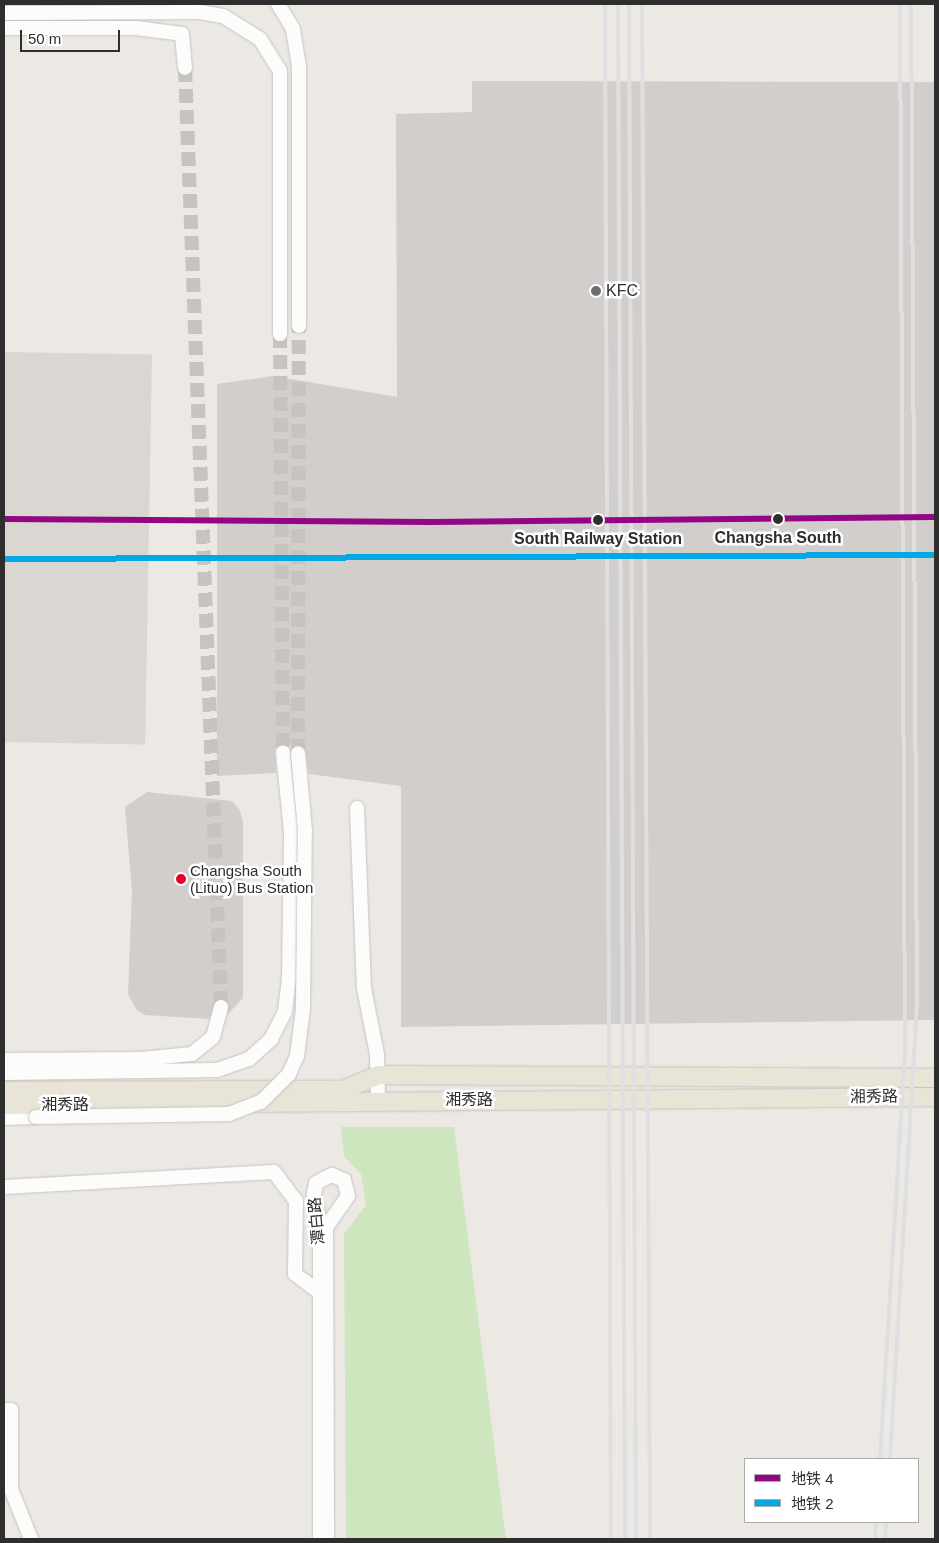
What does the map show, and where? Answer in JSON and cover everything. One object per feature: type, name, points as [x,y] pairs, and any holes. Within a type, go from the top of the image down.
[{"type":"main road","points":[[4,1091],[343,1090],[378,1076],[935,1078]]},
{"type":"main road","name":"湘秀路","points":[[4,1105],[338,1104],[378,1098],[935,1097]]},
{"type":"street","points":[[278,4],[293,29],[298,66],[299,326]]},
{"type":"street","points":[[4,13],[200,12],[231,20],[260,39],[280,71],[280,334]]},
{"type":"street","points":[[4,28],[136,28],[182,34],[185,68]]},
{"type":"street","points":[[4,1073],[217,1070],[249,1059],[271,1039],[285,1011],[289,978],[291,832],[283,752]]},
{"type":"street","points":[[4,1118],[229,1114],[261,1102],[289,1074],[297,1056],[303,1009],[305,831],[298,753]]},
{"type":"street","points":[[357,808],[364,988],[378,1076],[378,1098]]},
{"type":"street","points":[[4,1060],[141,1059],[192,1054],[214,1037],[221,1007]]},
{"type":"street","points":[[4,1187],[274,1172],[296,1201],[295,1274],[322,1295]]},
{"type":"street","name":"潭白路","points":[[320,1539],[322,1295],[327,1223],[348,1196],[344,1180],[332,1175],[320,1179],[314,1188],[320,1223],[322,1295],[327,1539]]},
{"type":"street","points":[[4,1410],[11,1410],[11,1489],[31,1539]]},
{"type":"green space","points":[[341,1127],[454,1127],[506,1539],[346,1539],[344,1234],[366,1205],[361,1174],[344,1156]]},
{"type":"shaded area","points":[[4,352],[152,355],[145,745],[4,742]]},
{"type":"building","name":"Changsha South","points":[[472,81],[935,82],[935,1020],[401,1027],[401,786],[309,774],[305,748],[283,743],[275,749],[276,773],[217,776],[217,384],[273,376],[397,397],[396,114],[472,112]]},
{"type":"building","points":[[147,792],[232,801],[239,809],[243,821],[243,998],[228,1014],[227,1001],[219,998],[209,1019],[145,1015],[136,1009],[128,994],[132,890],[125,807]]},
{"type":"tunnel","points":[[185,68],[221,1007]]},
{"type":"tunnel","points":[[298,753],[299,326]]},
{"type":"tunnel","points":[[280,334],[283,752]]},
{"type":"railway","points":[[605,4],[611,1539]]},
{"type":"railway","points":[[618,4],[625,1539]]},
{"type":"railway","points":[[629,4],[636,1539]]},
{"type":"railway","points":[[642,4],[650,1539]]},
{"type":"railway","points":[[880,1458],[905,1053],[900,4]]},
{"type":"railway","points":[[890,1458],[917,1001],[911,4]]},
{"type":"railway","points":[[875,1539],[876,1523]]},
{"type":"railway","points":[[885,1539],[886,1523]]},
{"type":"metro line","name":"4","points":[[4,519],[432,522],[935,517]]},
{"type":"metro line","name":"2","points":[[4,559],[935,555]]},
{"type":"place","name":"KFC","points":[[596,291]]},
{"type":"place","name":"Changsha South","points":[[778,519]]},
{"type":"place","name":"South Railway Station","points":[[598,520]]},
{"type":"place","name":"Changsha South (Lituo) Bus Station","points":[[181,879]]}]
